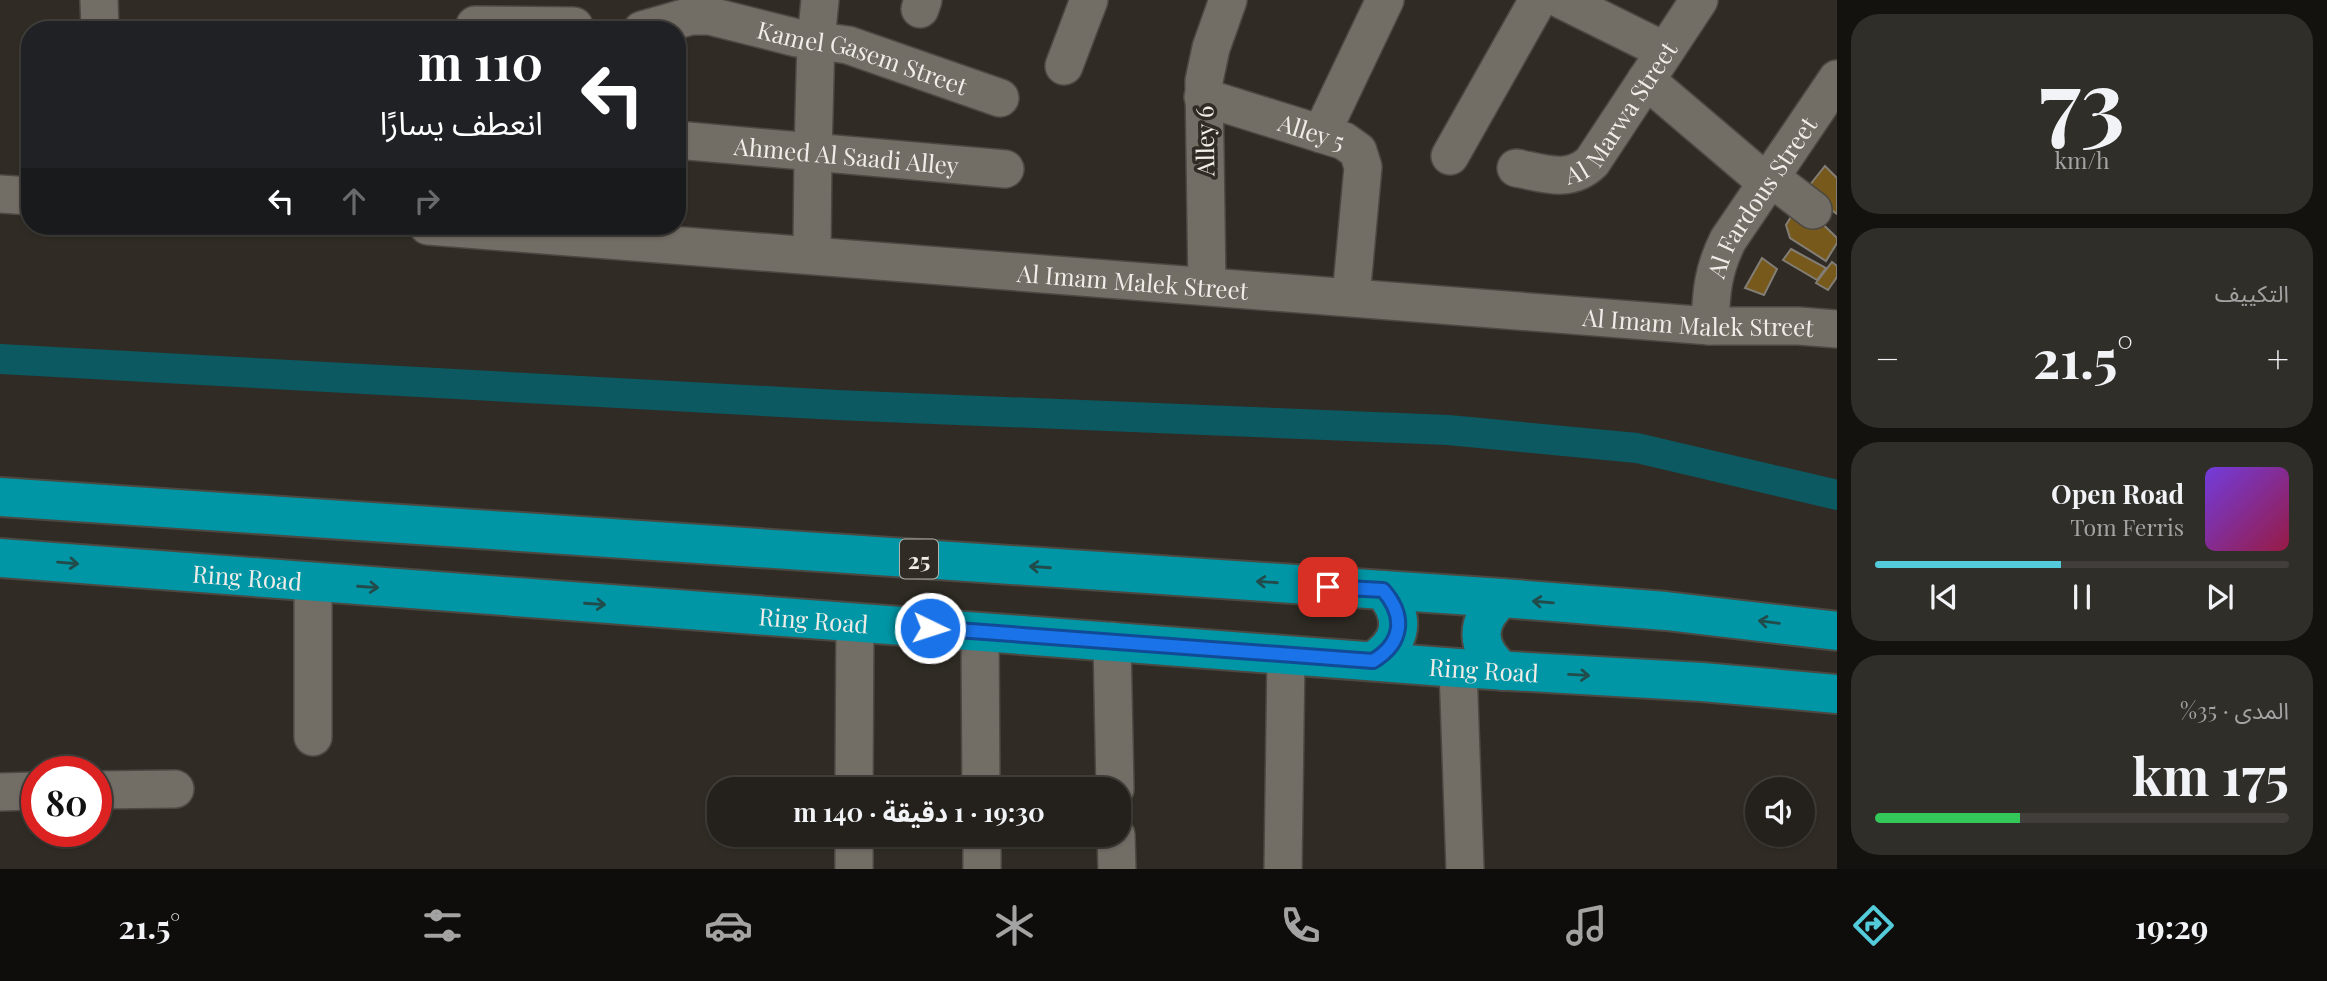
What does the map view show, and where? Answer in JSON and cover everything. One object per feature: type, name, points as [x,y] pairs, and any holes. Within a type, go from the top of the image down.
[{"type":"highway","name":"25","points":[[0,497],[1502,598],[1666,611],[1837,631]]},
{"type":"highway","name":"Ring Road","points":[[0,558],[1837,694]]},
{"type":"highway","points":[[1373,661],[1385,654],[1394,642],[1398,629],[1398,614],[1383,590]]},
{"type":"highway","points":[[1502,598],[1491,608],[1484,620],[1481,635],[1484,649],[1492,662],[1503,671]]},
{"type":"street","points":[[99,0],[100,21]]},
{"type":"street","points":[[812,255],[816,40],[820,0]]},
{"type":"street","points":[[1064,66],[1089,0]]},
{"type":"street","name":"Alley 6","points":[[1207,286],[1203,97],[1206,64],[1228,0]]},
{"type":"street","points":[[1321,134],[1385,0]]},
{"type":"street","points":[[1450,156],[1538,0]]},
{"type":"street","points":[[1562,0],[1656,66],[1769,180],[1813,210]]},
{"type":"street","name":"Al Marwa Street","points":[[1516,168],[1565,176],[1574,175],[1592,162],[1699,0]]},
{"type":"street","name":"Kamel Gasem Street","points":[[674,21],[691,16],[710,16],[788,36],[848,45],[1000,98]]},
{"type":"street","points":[[531,21],[573,18]]},
{"type":"street","name":"Al Fardous Street","points":[[1710,326],[1712,282],[1718,260],[1728,240],[1837,79]]},
{"type":"street","name":"Alley 5","points":[[1203,97],[1352,145],[1362,159],[1351,297]]},
{"type":"street","name":"Ahmed Al Saadi Alley","points":[[688,141],[1005,169]]},
{"type":"street","points":[[0,194],[21,195]]},
{"type":"street","name":"Al Imam Malek Street","points":[[620,235],[812,255],[1710,326],[1799,326],[1837,329]]},
{"type":"street","points":[[313,583],[313,737]]},
{"type":"street","points":[[854,777],[855,623]]},
{"type":"street","points":[[980,632],[981,777]]},
{"type":"street","points":[[1112,641],[1115,777]]},
{"type":"street","points":[[1283,869],[1286,655]]},
{"type":"street","points":[[1458,668],[1465,869]]},
{"type":"street","points":[[112,790],[175,789]]},
{"type":"street","points":[[0,792],[21,791]]},
{"type":"street","points":[[854,847],[854,869]]},
{"type":"street","points":[[982,847],[982,869]]},
{"type":"street","points":[[1116,847],[1117,869]]},
{"type":"building","points":[[1825,166],[1837,178],[1837,214],[1805,191]]},
{"type":"building","points":[[1800,202],[1837,238],[1837,243],[1826,261],[1790,238],[1786,225]]},
{"type":"building","points":[[1791,249],[1826,268],[1817,280],[1783,260]]},
{"type":"building","points":[[1762,258],[1777,269],[1764,295],[1745,288]]},
{"type":"building","points":[[1832,262],[1837,266],[1837,277],[1828,290],[1816,283]]},
{"type":"waterway","points":[[0,359],[837,405],[1448,430],[1637,448],[1837,495]]},
{"type":"route","points":[[930,628],[1373,661],[1385,654],[1394,642],[1398,629],[1398,614],[1393,601],[1383,590],[1328,587]]}]
